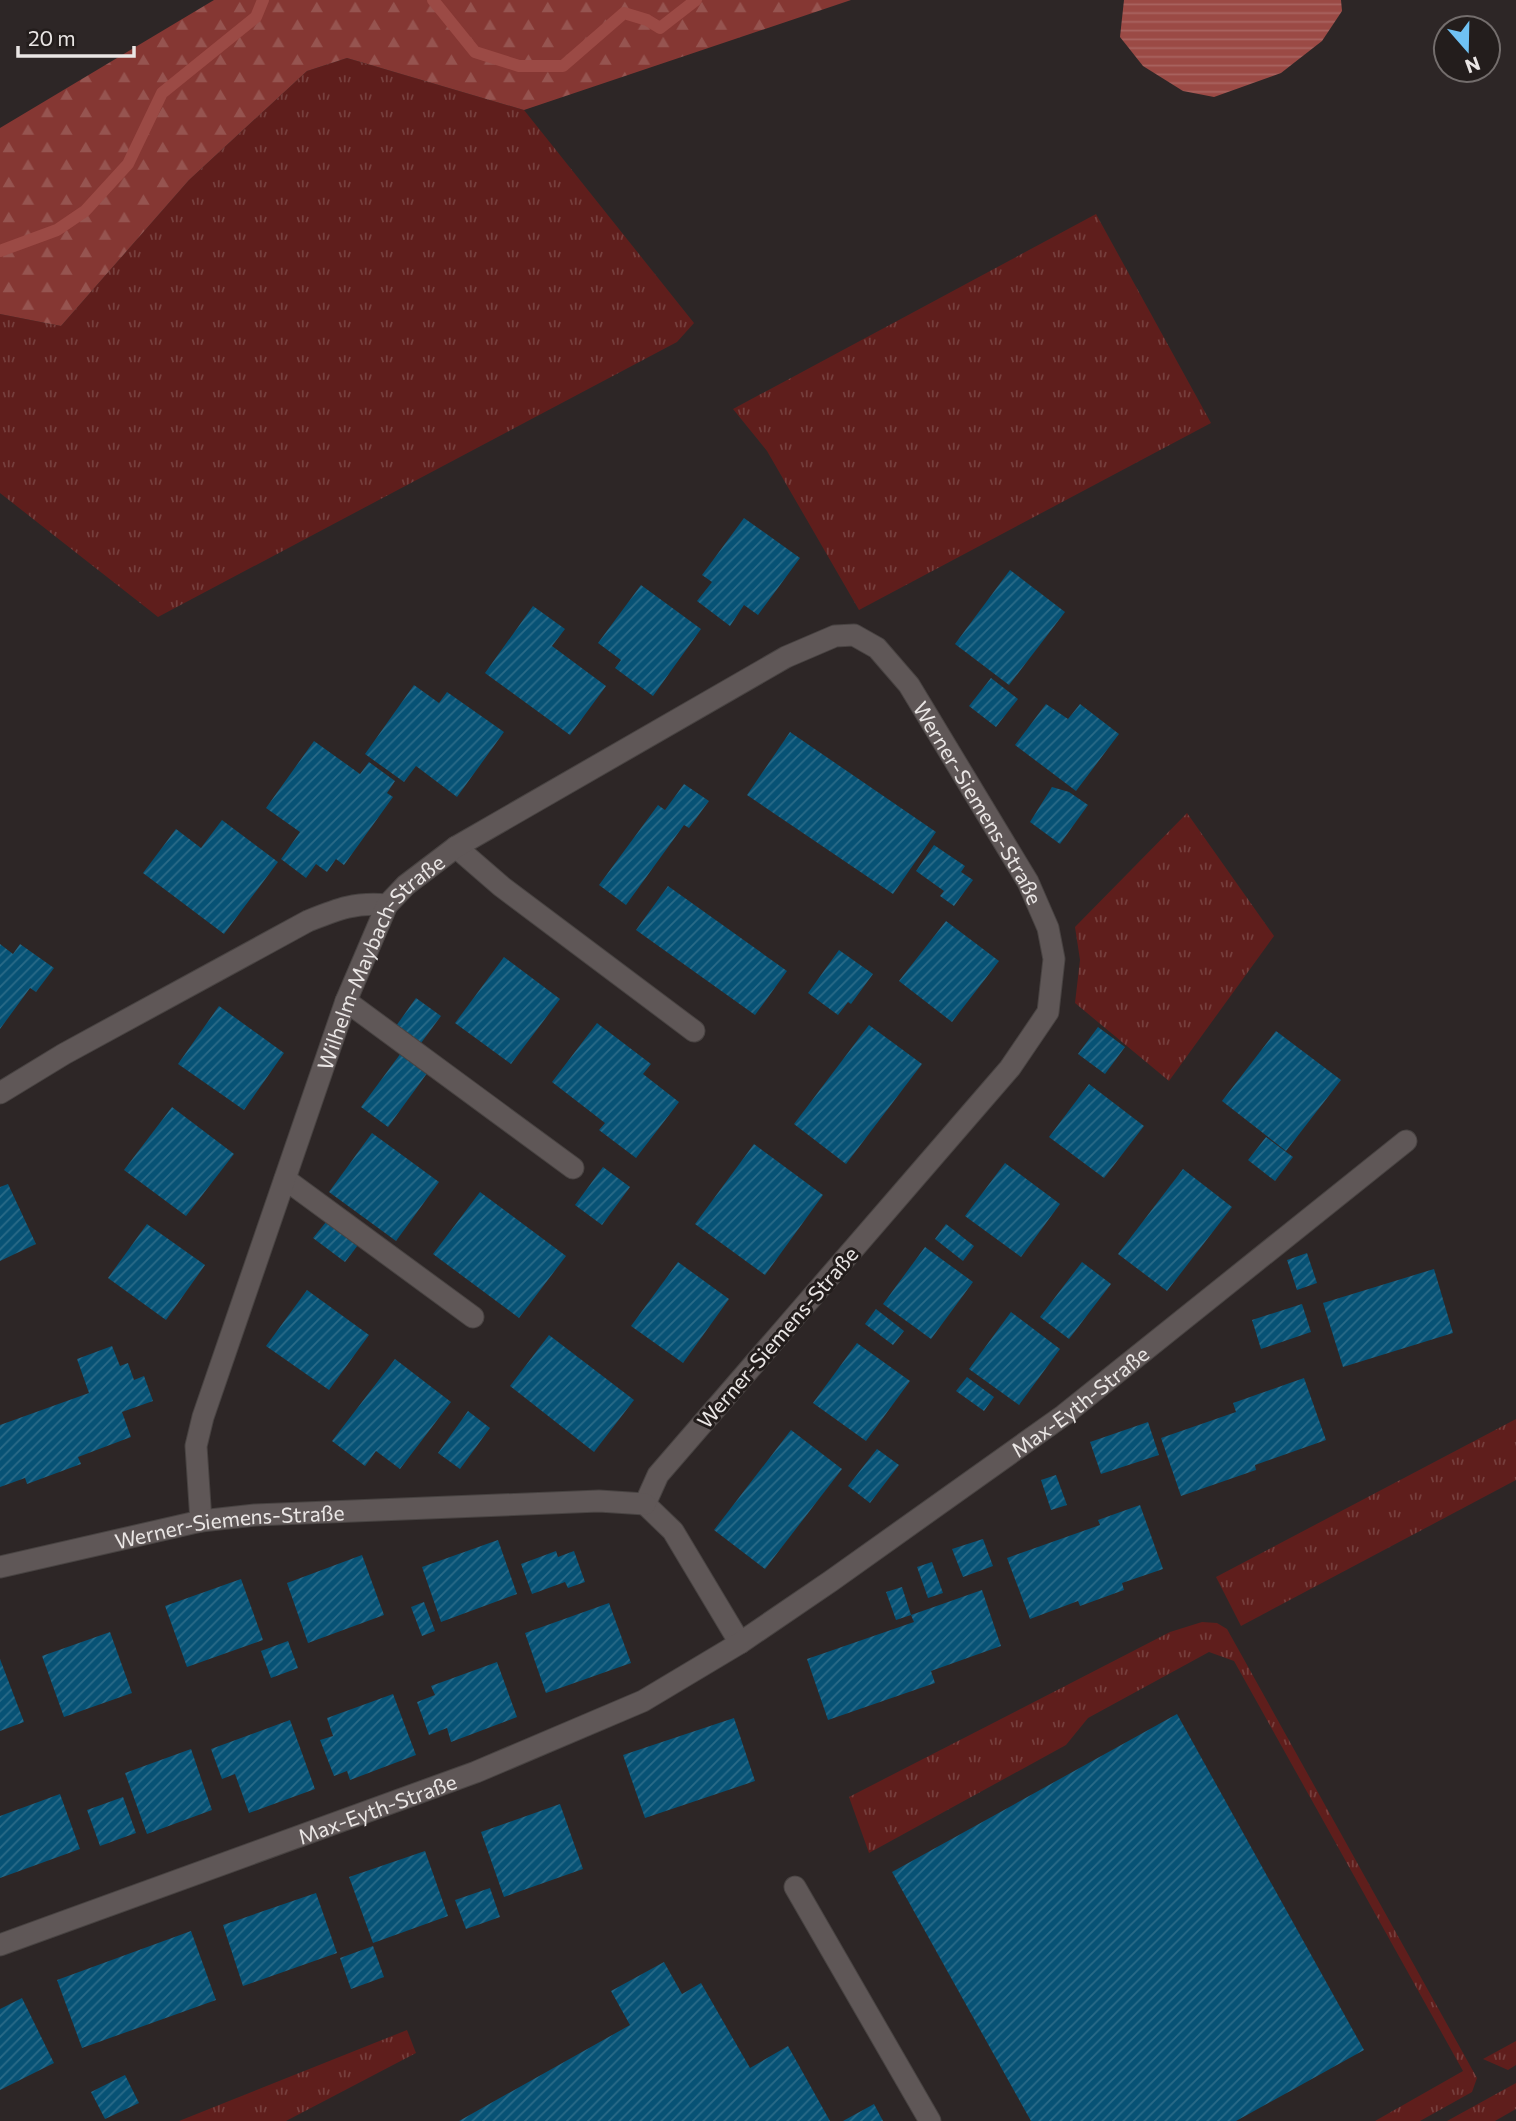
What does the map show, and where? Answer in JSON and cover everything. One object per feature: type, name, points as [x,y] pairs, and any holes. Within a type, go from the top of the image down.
[{"type":"street","name":"Wilhelm-Maybach-Straße","points":[[201,1521],[197,1446],[201,1427],[346,1001],[387,905],[406,885],[456,848],[786,657],[835,636],[854,635]]},
{"type":"street","name":"Werner-Siemens-Straße","points":[[0,1567],[201,1521],[255,1515],[599,1501],[645,1504],[658,1475],[1010,1068],[1048,1012],[1054,959],[1048,928],[1028,882],[909,685],[877,648],[854,635]]},
{"type":"street","points":[[456,848],[512,894],[694,1031]]},
{"type":"street","points":[[0,1093],[64,1054],[308,920],[349,905],[387,905]]},
{"type":"street","points":[[346,1001],[573,1168]]},
{"type":"street","name":"Max-Eyth-Straße","points":[[0,1945],[476,1772],[643,1701],[740,1643],[1064,1415],[1406,1141]]},
{"type":"street","points":[[285,1179],[473,1317]]},
{"type":"street","points":[[645,1504],[673,1531],[740,1643]]},
{"type":"street","points":[[795,1887],[930,2121]]},
{"type":"green space","points":[[214,0],[851,0],[524,110],[347,58],[307,71],[189,180],[61,326],[0,314],[0,128]]},
{"type":"green space","points":[[347,58],[524,110],[694,323],[677,342],[158,617],[0,493],[0,314],[61,326],[189,180],[307,71]]},
{"type":"green space","points":[[1096,214],[1211,423],[859,610],[767,451],[733,409]]},
{"type":"green space","points":[[1187,813],[1274,936],[1169,1081],[1075,1003],[1080,960],[1075,927]]},
{"type":"green space","points":[[1516,1419],[1516,1480],[1241,1626],[1216,1577]]},
{"type":"green space","points":[[1202,1622],[1217,1623],[1227,1629],[1477,2078],[1472,2092],[1420,2121],[1375,2121],[1463,2071],[1234,1661],[1209,1652],[1088,1718],[1066,1745],[869,1853],[849,1797],[1170,1632]]},
{"type":"green space","points":[[407,2030],[416,2053],[286,2121],[179,2121]]},
{"type":"green space","points":[[1516,2041],[1516,2065],[1508,2070],[1483,2059]]},
{"type":"green space","points":[[1516,2083],[1516,2109],[1495,2121],[1447,2121]]},
{"type":"shaded area","points":[[1124,0],[1341,0],[1342,11],[1322,41],[1281,73],[1214,97],[1183,91],[1143,66],[1120,37]]},
{"type":"building","points":[[744,518],[800,558],[758,615],[744,605],[730,626],[697,601],[712,582],[702,575]]},
{"type":"building","points":[[1010,570],[1065,612],[1009,685],[955,644]]},
{"type":"building","points":[[641,585],[701,629],[653,696],[615,668],[621,660],[598,643]]},
{"type":"building","points":[[533,606],[565,629],[552,646],[606,686],[570,735],[485,673]]},
{"type":"building","points":[[991,678],[1018,699],[996,727],[969,706]]},
{"type":"building","points":[[414,685],[439,703],[447,692],[504,732],[457,797],[416,766],[404,782],[365,754]]},
{"type":"building","points":[[1046,704],[1068,719],[1080,704],[1119,734],[1076,791],[1015,745]]},
{"type":"building","points":[[790,732],[936,832],[893,894],[747,795]]},
{"type":"building","points":[[314,741],[360,774],[369,762],[395,781],[387,793],[393,797],[344,865],[336,859],[327,872],[316,864],[306,878],[281,859],[300,832],[266,808]]},
{"type":"building","points":[[684,784],[709,801],[689,828],[684,825],[626,905],[599,885],[658,805],[665,810]]},
{"type":"building","points":[[1052,787],[1069,792],[1088,805],[1060,844],[1030,822]]},
{"type":"building","points":[[222,820],[278,862],[224,934],[143,873],[176,829],[201,848]]},
{"type":"building","points":[[934,845],[965,866],[961,872],[973,880],[954,906],[940,896],[944,891],[916,871]]},
{"type":"building","points":[[668,886],[787,971],[755,1015],[636,930]]},
{"type":"building","points":[[946,921],[999,961],[952,1022],[899,981]]},
{"type":"building","points":[[0,944],[13,954],[20,944],[54,968],[36,992],[30,988],[0,1029]]},
{"type":"building","points":[[839,950],[873,974],[851,1004],[848,1002],[838,1015],[808,993]]},
{"type":"building","points":[[504,957],[560,999],[511,1064],[455,1023]]},
{"type":"building","points":[[416,998],[441,1016],[421,1043],[396,1026]]},
{"type":"building","points":[[219,1006],[284,1053],[244,1110],[178,1064]]},
{"type":"building","points":[[597,1023],[651,1064],[643,1074],[679,1102],[636,1158],[599,1130],[605,1123],[552,1082]]},
{"type":"building","points":[[869,1025],[922,1064],[846,1164],[794,1124]]},
{"type":"building","points":[[1098,1027],[1125,1047],[1105,1074],[1078,1054]]},
{"type":"building","points":[[1276,1031],[1341,1080],[1286,1151],[1222,1101]]},
{"type":"building","points":[[401,1053],[428,1072],[388,1127],[361,1107]]},
{"type":"building","points":[[1089,1084],[1144,1126],[1104,1178],[1049,1137]]},
{"type":"building","points":[[172,1107],[234,1154],[186,1216],[124,1170]]},
{"type":"building","points":[[372,1133],[439,1182],[396,1241],[329,1192]]},
{"type":"building","points":[[1266,1137],[1293,1157],[1275,1181],[1248,1160]]},
{"type":"building","points":[[754,1144],[823,1195],[765,1275],[695,1224]]},
{"type":"building","points":[[1005,1163],[1060,1204],[1021,1257],[965,1216]]},
{"type":"building","points":[[603,1167],[630,1187],[602,1225],[575,1205]]},
{"type":"building","points":[[1183,1169],[1232,1207],[1167,1291],[1118,1254]]},
{"type":"building","points":[[8,1184],[36,1244],[0,1261],[0,1187]]},
{"type":"building","points":[[480,1192],[566,1256],[519,1318],[433,1254]]},
{"type":"building","points":[[326,1222],[358,1245],[345,1262],[313,1238]]},
{"type":"building","points":[[147,1224],[205,1265],[166,1320],[108,1278]]},
{"type":"building","points":[[946,1224],[974,1246],[963,1261],[935,1239]]},
{"type":"building","points":[[925,1247],[973,1282],[931,1339],[883,1304]]},
{"type":"building","points":[[1307,1253],[1317,1283],[1297,1290],[1287,1260]]},
{"type":"building","points":[[678,1262],[729,1299],[683,1363],[631,1326]]},
{"type":"building","points":[[1082,1262],[1111,1284],[1069,1339],[1040,1317]]},
{"type":"building","points":[[1434,1269],[1453,1333],[1343,1367],[1323,1303]]},
{"type":"building","points":[[307,1290],[369,1335],[329,1390],[266,1346]]},
{"type":"building","points":[[1302,1304],[1311,1332],[1261,1349],[1252,1320]]},
{"type":"building","points":[[876,1309],[904,1331],[893,1345],[865,1324]]},
{"type":"building","points":[[1011,1312],[1060,1349],[1019,1405],[969,1369]]},
{"type":"building","points":[[549,1335],[634,1400],[594,1452],[510,1386]]},
{"type":"building","points":[[857,1343],[910,1381],[866,1441],[813,1403]]},
{"type":"building","points":[[112,1346],[120,1366],[128,1363],[134,1380],[144,1376],[153,1401],[122,1412],[131,1437],[78,1457],[81,1464],[27,1484],[25,1478],[0,1487],[0,1425],[89,1393],[77,1359]]},
{"type":"building","points":[[395,1359],[451,1402],[400,1469],[376,1451],[365,1466],[332,1441]]},
{"type":"building","points":[[967,1377],[994,1397],[984,1411],[956,1391]]},
{"type":"building","points":[[1304,1378],[1326,1440],[1255,1465],[1256,1470],[1181,1496],[1161,1438],[1236,1412],[1233,1403]]},
{"type":"building","points":[[468,1411],[490,1428],[460,1469],[438,1453]]},
{"type":"building","points":[[1148,1422],[1159,1455],[1101,1474],[1090,1442]]},
{"type":"building","points":[[791,1430],[842,1469],[765,1569],[714,1530]]},
{"type":"building","points":[[877,1449],[899,1465],[870,1503],[848,1486]]},
{"type":"building","points":[[1056,1475],[1067,1505],[1051,1510],[1041,1480]]},
{"type":"building","points":[[1140,1505],[1163,1569],[1122,1583],[1124,1590],[1080,1606],[1078,1601],[1030,1619],[1007,1558],[1100,1525],[1098,1520]]},
{"type":"building","points":[[983,1539],[993,1566],[963,1577],[952,1549]]},
{"type":"building","points":[[498,1540],[517,1594],[441,1622],[422,1567]]},
{"type":"building","points":[[556,1551],[558,1557],[574,1551],[585,1582],[568,1588],[565,1582],[532,1594],[521,1564]]},
{"type":"building","points":[[362,1555],[384,1615],[308,1643],[287,1583]]},
{"type":"building","points":[[932,1562],[943,1593],[928,1598],[917,1567]]},
{"type":"building","points":[[241,1579],[263,1640],[187,1667],[165,1606]]},
{"type":"building","points":[[902,1587],[911,1615],[896,1620],[886,1592]]},
{"type":"building","points":[[982,1590],[1001,1646],[931,1671],[935,1683],[828,1720],[807,1659],[914,1622],[911,1615]]},
{"type":"building","points":[[424,1602],[435,1631],[422,1636],[411,1607]]},
{"type":"building","points":[[609,1603],[631,1663],[546,1693],[525,1633]]},
{"type":"building","points":[[110,1632],[132,1693],[64,1717],[42,1656]]},
{"type":"building","points":[[288,1641],[298,1668],[271,1678],[261,1651]]},
{"type":"building","points":[[0,1659],[24,1722],[0,1731]]},
{"type":"building","points":[[497,1662],[517,1717],[451,1742],[447,1728],[429,1735],[417,1702],[435,1695],[431,1686]]},
{"type":"building","points":[[393,1694],[416,1755],[350,1780],[347,1771],[334,1776],[320,1740],[333,1736],[327,1718]]},
{"type":"building","points":[[1177,1714],[1364,2050],[1236,2121],[1031,2121],[892,1872]]},
{"type":"building","points":[[734,1718],[755,1781],[645,1818],[623,1755]]},
{"type":"building","points":[[290,1720],[315,1789],[249,1813],[235,1774],[222,1779],[211,1749]]},
{"type":"building","points":[[191,1749],[212,1810],[147,1834],[125,1773]]},
{"type":"building","points":[[60,1794],[80,1849],[0,1878],[0,1816]]},
{"type":"building","points":[[123,1797],[136,1833],[100,1846],[87,1810]]},
{"type":"building","points":[[560,1804],[583,1869],[504,1897],[481,1832]]},
{"type":"building","points":[[425,1851],[448,1916],[373,1943],[349,1877]]},
{"type":"building","points":[[490,1888],[500,1917],[466,1929],[455,1900]]},
{"type":"building","points":[[316,1893],[337,1953],[243,1986],[223,1925]]},
{"type":"building","points":[[191,1931],[216,2000],[82,2048],[57,1980]]},
{"type":"building","points":[[373,1946],[384,1977],[351,1989],[340,1958]]},
{"type":"building","points":[[664,1962],[682,1994],[701,1983],[750,2068],[788,2046],[830,2121],[459,2121],[630,2025],[611,1991]]},
{"type":"building","points":[[22,1998],[54,2063],[0,2090],[0,2009]]},
{"type":"building","points":[[125,2075],[139,2103],[105,2119],[91,2092]]},
{"type":"building","points":[[874,2104],[883,2121],[843,2121]]},
{"type":"waterway","points":[[0,251],[57,230],[85,211],[128,164],[162,93],[256,17],[263,0]]},
{"type":"waterway","points":[[433,0],[475,52],[519,66],[563,66],[624,13],[647,20],[660,28],[696,0]]}]
